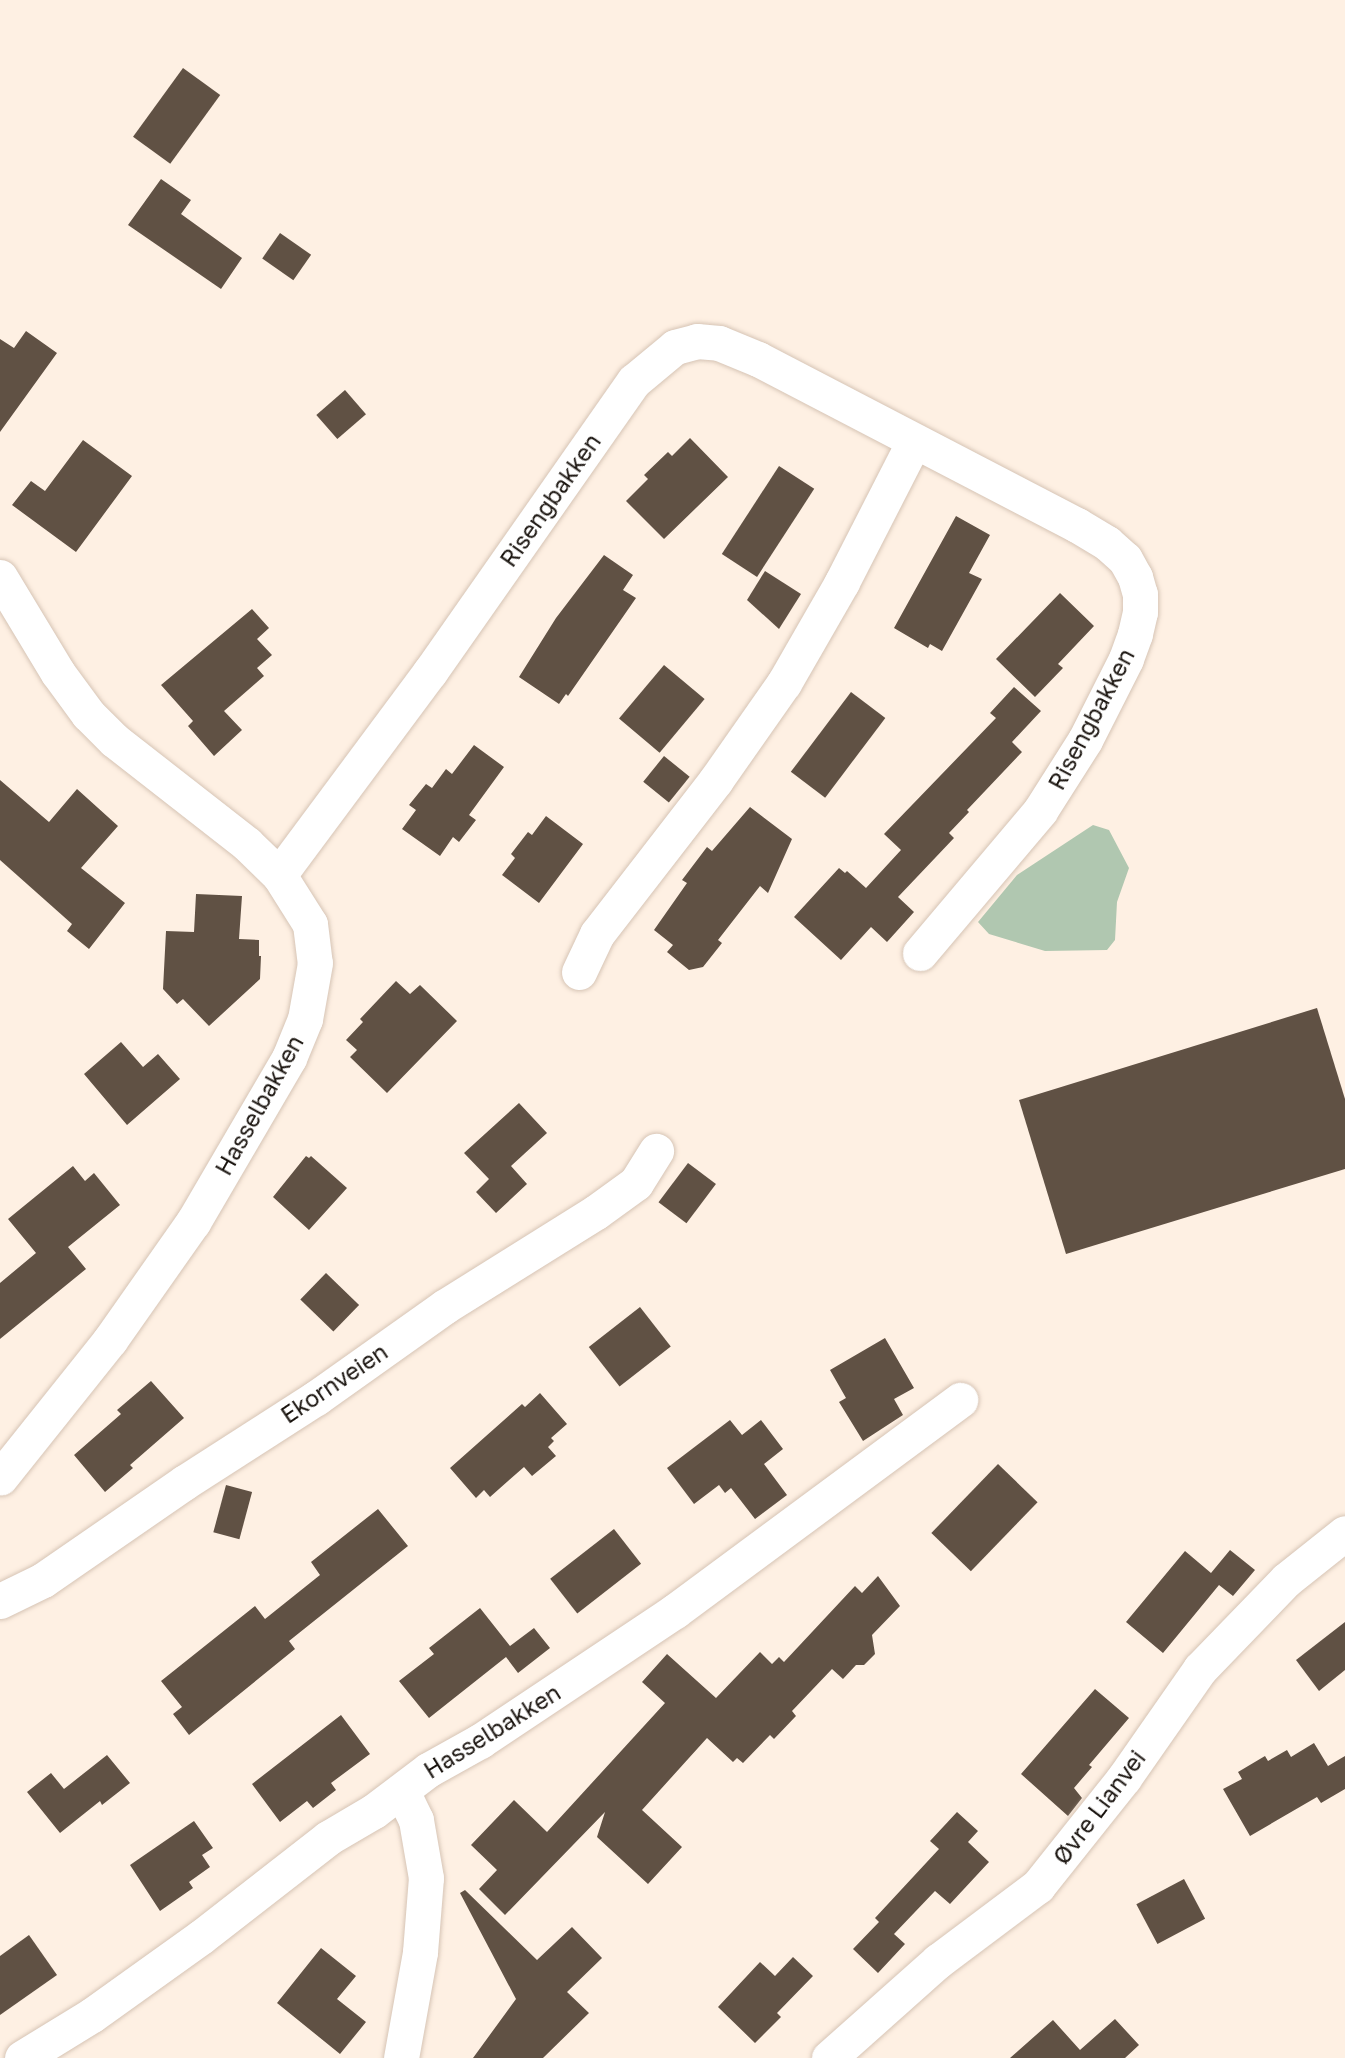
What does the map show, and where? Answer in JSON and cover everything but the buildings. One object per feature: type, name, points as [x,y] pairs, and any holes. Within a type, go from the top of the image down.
[{"type":"street","name":"Risengbakken","points":[[279,874],[430,672],[634,381],[656,360],[675,347],[697,341],[719,342],[758,359],[1107,543],[1125,559],[1135,577],[1140,594],[1140,612],[1126,659],[1059,783],[1011,847],[920,953]]},
{"type":"street","points":[[579,972],[597,934],[716,780],[784,683],[842,582],[914,441]]},
{"type":"street","name":"Hasselbakken","points":[[0,577],[58,673],[88,714],[114,740],[247,844],[279,874],[310,924],[315,953],[314,982],[305,1018],[289,1058],[206,1201],[110,1340],[0,1478]]},
{"type":"street","name":"Ekornveien","points":[[0,1601],[43,1580],[197,1474],[316,1398],[444,1307],[596,1212],[636,1183],[656,1152]]},
{"type":"street","name":"Hasselbakken","points":[[22,2058],[92,2015],[220,1923],[328,1838],[402,1791],[428,1770],[480,1741],[675,1611],[960,1399]]},
{"type":"street","name":"Øvre Lianvei","points":[[829,2058],[938,1961],[1038,1886],[1124,1778],[1200,1669],[1286,1580],[1345,1533]]},
{"type":"street","points":[[401,2058],[420,1952],[426,1899],[423,1851],[416,1820],[402,1791]]},
{"type":"green space","points":[[1093,825],[1109,830],[1129,868],[1117,902],[1115,940],[1107,950],[1045,951],[989,934],[978,922],[1017,875]]}]
